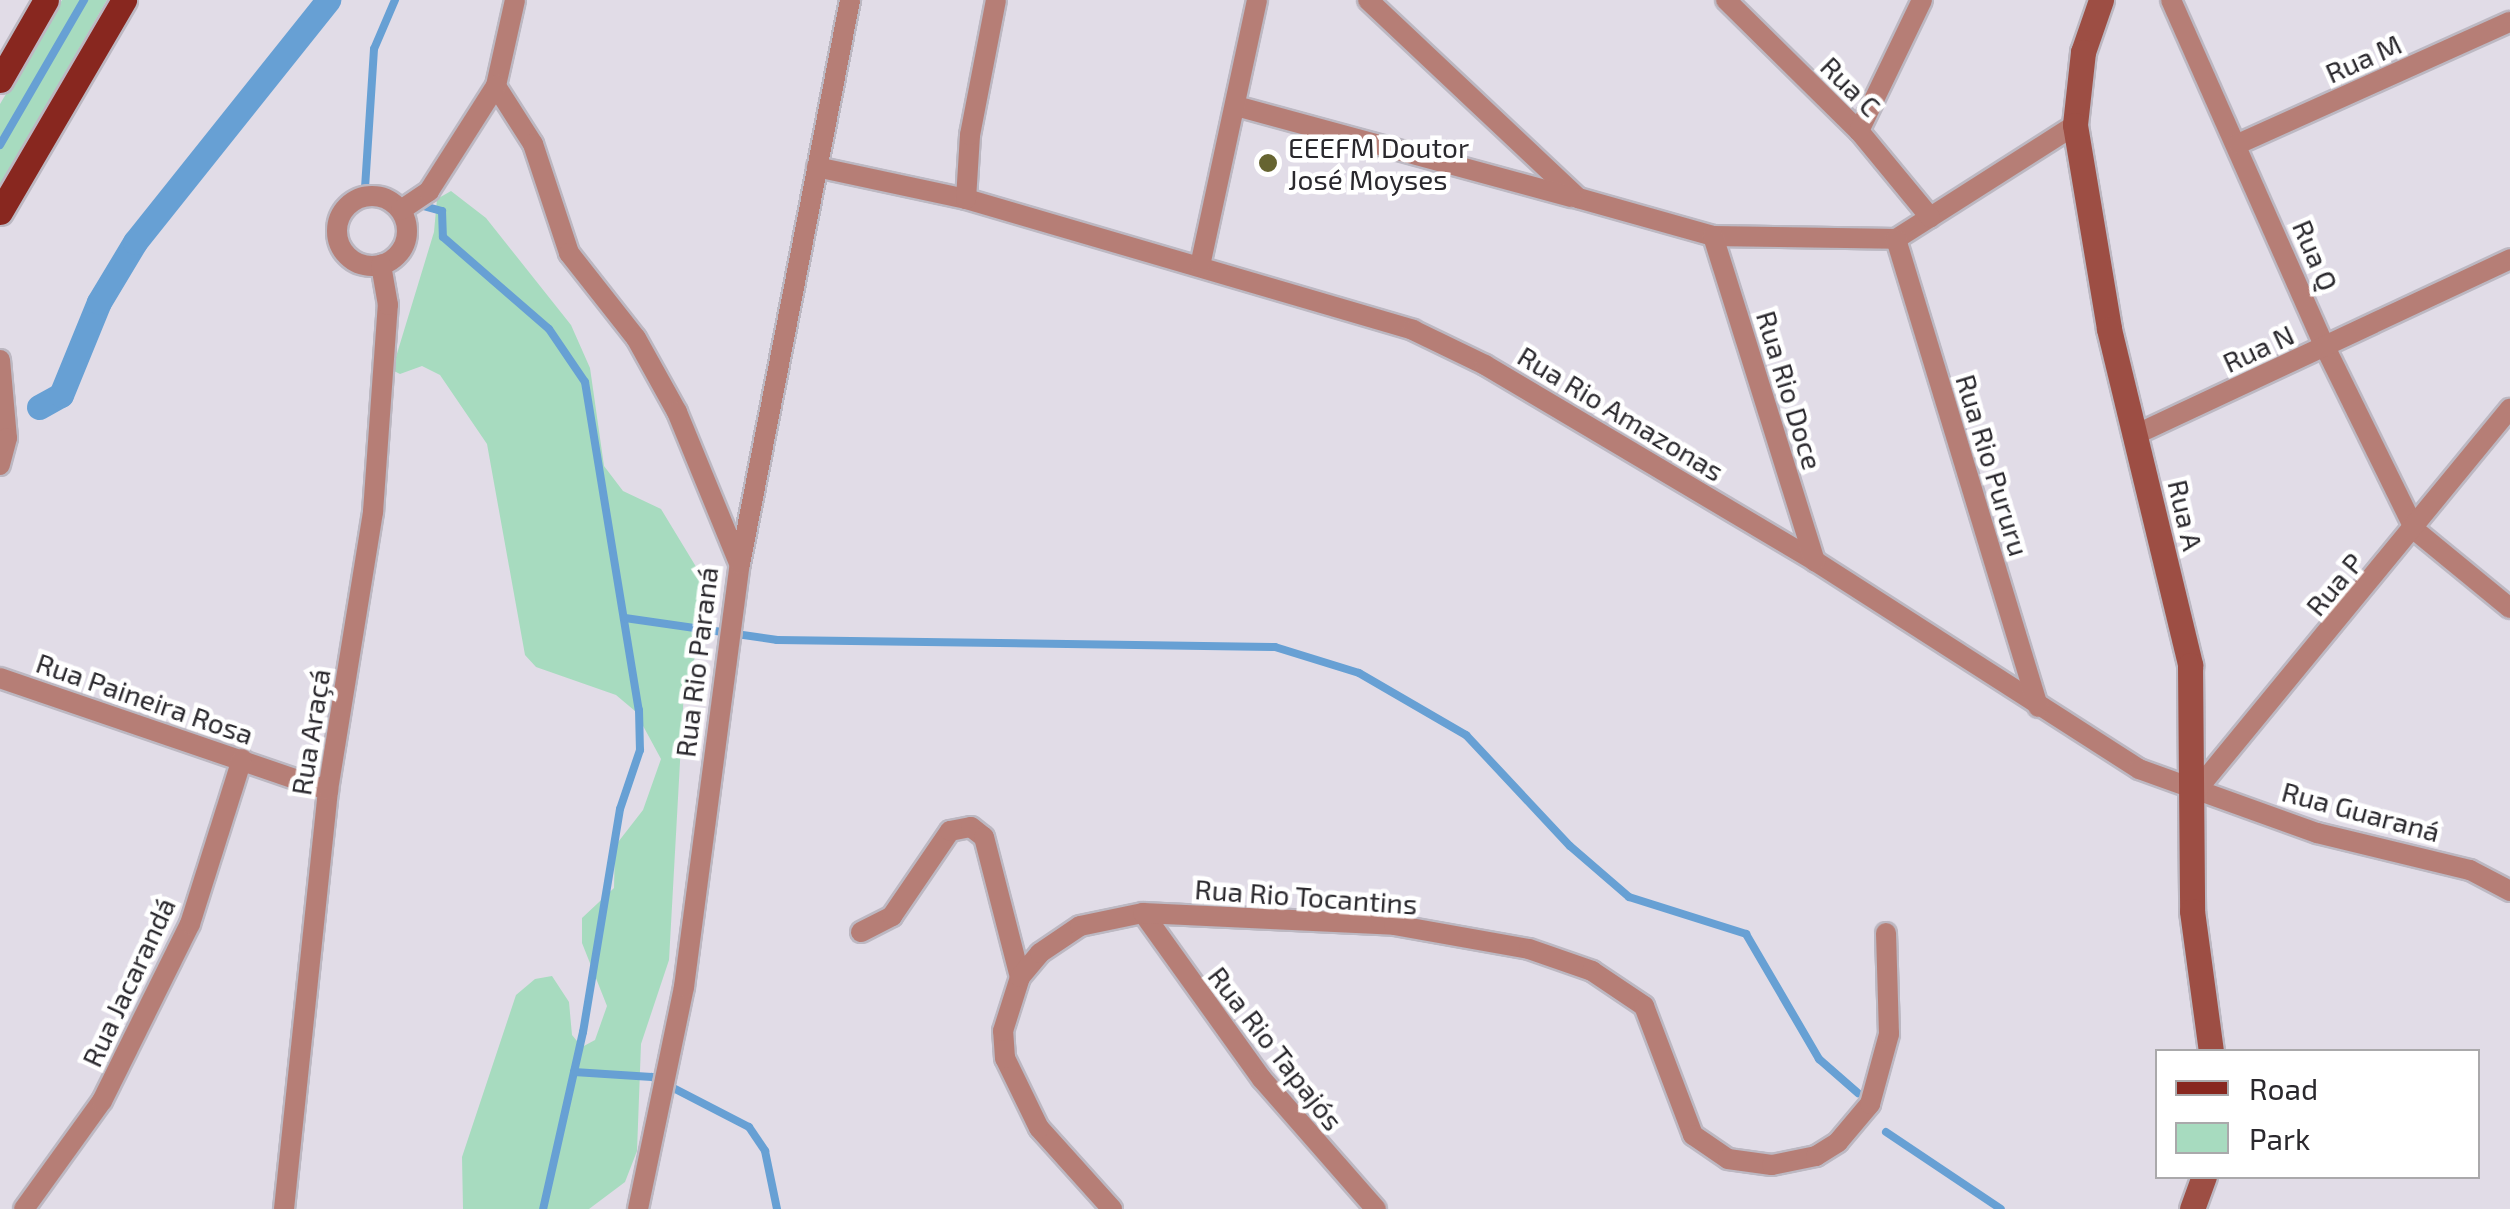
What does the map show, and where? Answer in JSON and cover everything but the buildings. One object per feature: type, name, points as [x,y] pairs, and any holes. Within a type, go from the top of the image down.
[{"type":"main road","points":[[0,80],[46,0]]},
{"type":"main road","points":[[0,212],[124,0]]},
{"type":"street","points":[[401,210],[429,191],[496,86],[516,0]]},
{"type":"street","points":[[740,564],[850,0]]},
{"type":"street","points":[[966,200],[970,135],[996,0]]},
{"type":"street","points":[[1200,266],[1257,0]]},
{"type":"street","points":[[1368,0],[1578,198]]},
{"type":"street","name":"Rua C","points":[[1726,0],[1860,131],[1930,218]]},
{"type":"street","points":[[1860,131],[1922,0]]},
{"type":"street","name":"Rua A","points":[[2101,0],[2083,52],[2076,124],[2092,246],[2190,665],[2192,911],[2211,1049]]},
{"type":"street","name":"Rua Q","points":[[2170,0],[2238,144],[2324,347],[2415,530]]},
{"type":"street","name":"Rua M","points":[[2238,144],[2510,22]]},
{"type":"street","name":"Rua Rio Paraná","points":[[496,86],[533,144],[569,253],[636,338],[677,412],[740,564],[684,987],[638,1209]]},
{"type":"street","points":[[1236,106],[1713,236],[1896,240],[2076,124]]},
{"type":"street","name":"Rua Rio Amazonas","points":[[817,167],[966,200],[1413,330],[1485,364],[1815,561],[2138,768],[2194,792]]},
{"type":"street","points":[[372,195],[401,210],[406,243],[381,266],[348,258],[337,227],[343,211],[372,195]]},
{"type":"street","name":"Rua Rio Doce","points":[[1713,236],[1815,561]]},
{"type":"street","name":"Rua Rio Pururu","points":[[1896,240],[2038,707]]},
{"type":"street","name":"Rua N","points":[[2137,434],[2510,260]]},
{"type":"street","name":"Rua Araçá","points":[[284,1209],[328,790],[373,512],[388,304],[381,266]]},
{"type":"street","points":[[0,360],[7,438],[0,465]]},
{"type":"street","name":"Rua P","points":[[2194,792],[2415,530],[2510,409]]},
{"type":"street","points":[[2415,530],[2510,608]]},
{"type":"street","name":"Rua Paineira Rosa","points":[[0,678],[328,790]]},
{"type":"street","name":"Rua Jacarandá","points":[[24,1209],[102,1101],[190,924],[242,760]]},
{"type":"street","name":"Rua Guaraná","points":[[2194,792],[2317,833],[2470,870],[2510,890]]},
{"type":"street","points":[[861,932],[892,916],[950,830],[971,827],[984,836],[1020,976]]},
{"type":"street","name":"Rua Rio Tocantins","points":[[1112,1209],[1039,1128],[1017,1091],[1003,1030],[1020,976],[1058,937],[1109,917],[1143,914],[1394,926],[1529,949],[1592,971],[1644,1006],[1693,1135],[1728,1159],[1772,1165],[1816,1156],[1838,1142],[1870,1104],[1889,1034],[1886,933]]},
{"type":"street","name":"Rua Rio Tapajós","points":[[1143,914],[1262,1079],[1376,1209]]},
{"type":"street","points":[[2192,1209],[2203,1179]]},
{"type":"green space","points":[[62,0],[107,0],[0,186],[0,104]]},
{"type":"green space","points":[[451,191],[486,218],[571,325],[590,368],[604,466],[623,491],[661,509],[715,598],[684,690],[669,960],[641,1044],[637,1151],[625,1182],[589,1209],[463,1209],[462,1157],[516,995],[535,979],[552,976],[569,1002],[572,1035],[582,1047],[595,1040],[607,1006],[582,943],[582,918],[614,888],[615,846],[643,810],[661,759],[635,711],[616,695],[536,667],[525,655],[487,444],[440,375],[422,366],[400,374],[392,370],[434,232],[437,199]]},
{"type":"waterway","points":[[0,145],[84,0]]},
{"type":"waterway","points":[[39,407],[61,395],[99,302],[135,242],[328,0]]},
{"type":"waterway","points":[[395,0],[374,49],[365,190],[442,211],[443,237],[549,329],[585,382],[639,710],[640,750],[620,809],[583,1032],[543,1209]]},
{"type":"waterway","points":[[625,618],[777,640],[1275,647],[1359,673],[1466,735],[1570,846],[1629,897],[1746,934],[1819,1059],[1858,1093]]},
{"type":"waterway","points":[[574,1072],[652,1077],[749,1127],[765,1151],[777,1209]]},
{"type":"waterway","points":[[1886,1132],[2001,1209]]},
{"type":"place","name":"EEEFM Doutor José Moyses","points":[[1268,163]]}]
